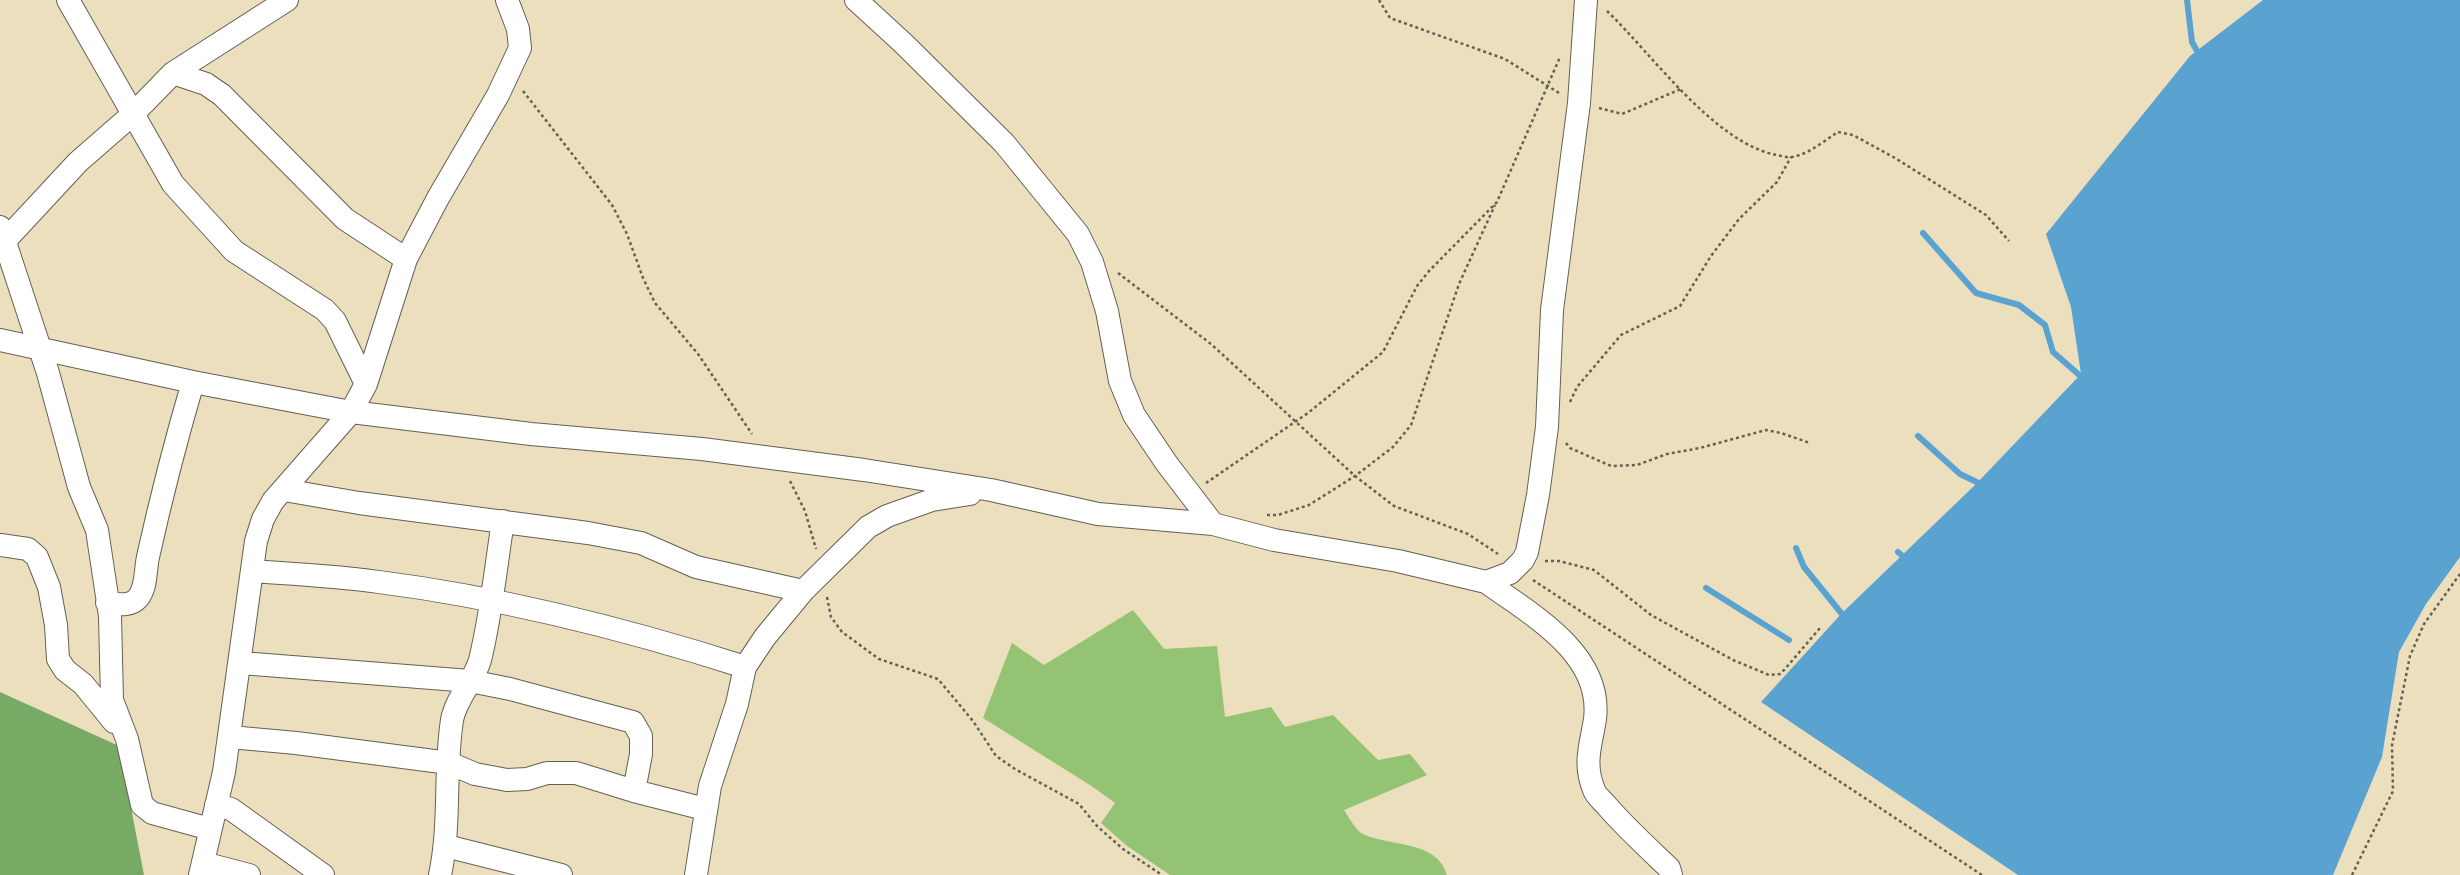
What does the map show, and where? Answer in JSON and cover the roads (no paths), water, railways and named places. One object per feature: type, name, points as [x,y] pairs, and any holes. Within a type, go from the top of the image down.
[{"type":"street","points":[[68,0],[173,184],[227,244],[265,272],[325,310],[335,321],[366,384]]},
{"type":"street","points":[[210,830],[152,813],[142,805],[127,739],[112,700],[110,616],[97,530],[79,487],[40,347],[2,238],[78,162],[133,114],[173,73],[287,0]]},
{"type":"street","points":[[249,875],[201,869],[224,772],[230,737],[256,541],[263,519],[273,501],[351,412],[366,384],[406,259],[509,72],[520,48],[518,29],[507,0]]},
{"type":"street","points":[[856,0],[903,43],[1004,143],[1078,234],[1092,262],[1107,311],[1120,381],[1127,400],[1141,428],[1213,524]]},
{"type":"street","points":[[1486,582],[1510,573],[1517,567],[1527,552],[1538,495],[1547,427],[1552,310],[1578,103],[1586,0]]},
{"type":"street","points":[[173,73],[206,84],[222,95],[345,219],[406,259]]},
{"type":"street","points":[[0,340],[40,347],[193,382],[351,412],[500,431],[768,456],[991,490],[1098,514],[1213,524],[1274,540],[1398,561],[1486,582],[1560,639],[1577,655],[1586,668],[1592,681],[1595,718],[1589,744],[1590,777],[1595,792],[1621,823],[1669,868],[1671,875]]},
{"type":"street","points":[[107,603],[128,605],[138,598],[144,587],[145,569],[154,530],[193,382]]},
{"type":"street","points":[[284,490],[359,503],[588,533],[640,544],[696,567],[804,592]]},
{"type":"street","points":[[696,875],[705,809],[710,786],[737,704],[745,667],[765,636],[822,572],[868,527],[887,516],[932,500],[991,490]]},
{"type":"street","points":[[440,875],[446,846],[452,718],[461,695],[470,681],[479,660],[503,521]]},
{"type":"street","points":[[0,545],[28,549],[38,557],[49,587],[56,625],[58,659],[65,670],[83,684],[98,701],[127,739]]},
{"type":"street","points":[[252,571],[378,582],[490,600],[580,618],[745,667]]},
{"type":"street","points":[[241,662],[470,681],[510,689],[633,722],[641,736],[641,748],[634,791]]},
{"type":"street","points":[[230,737],[296,743],[449,763],[475,774],[507,780],[527,778],[547,773],[576,773],[634,791],[705,809]]},
{"type":"street","points":[[216,805],[237,813],[323,875]]},
{"type":"street","points":[[446,846],[561,875]]},
{"type":"water","points":[[2263,0],[2460,0],[2460,557],[2426,604],[2399,652],[2382,757],[2333,875],[2018,875],[1761,702],[1842,613],[1976,484],[2081,374],[2071,307],[2046,234],[2190,56]]},
{"type":"waterway","points":[[2187,0],[2192,42],[2201,58]]},
{"type":"waterway","points":[[1923,233],[1976,293],[2019,305],[2045,325],[2053,352],[2085,380]]},
{"type":"waterway","points":[[1918,436],[1960,474],[1983,485]]},
{"type":"waterway","points":[[1796,548],[1804,567],[1846,619]]},
{"type":"waterway","points":[[1898,552],[1907,560]]},
{"type":"waterway","points":[[1706,588],[1789,640]]}]
